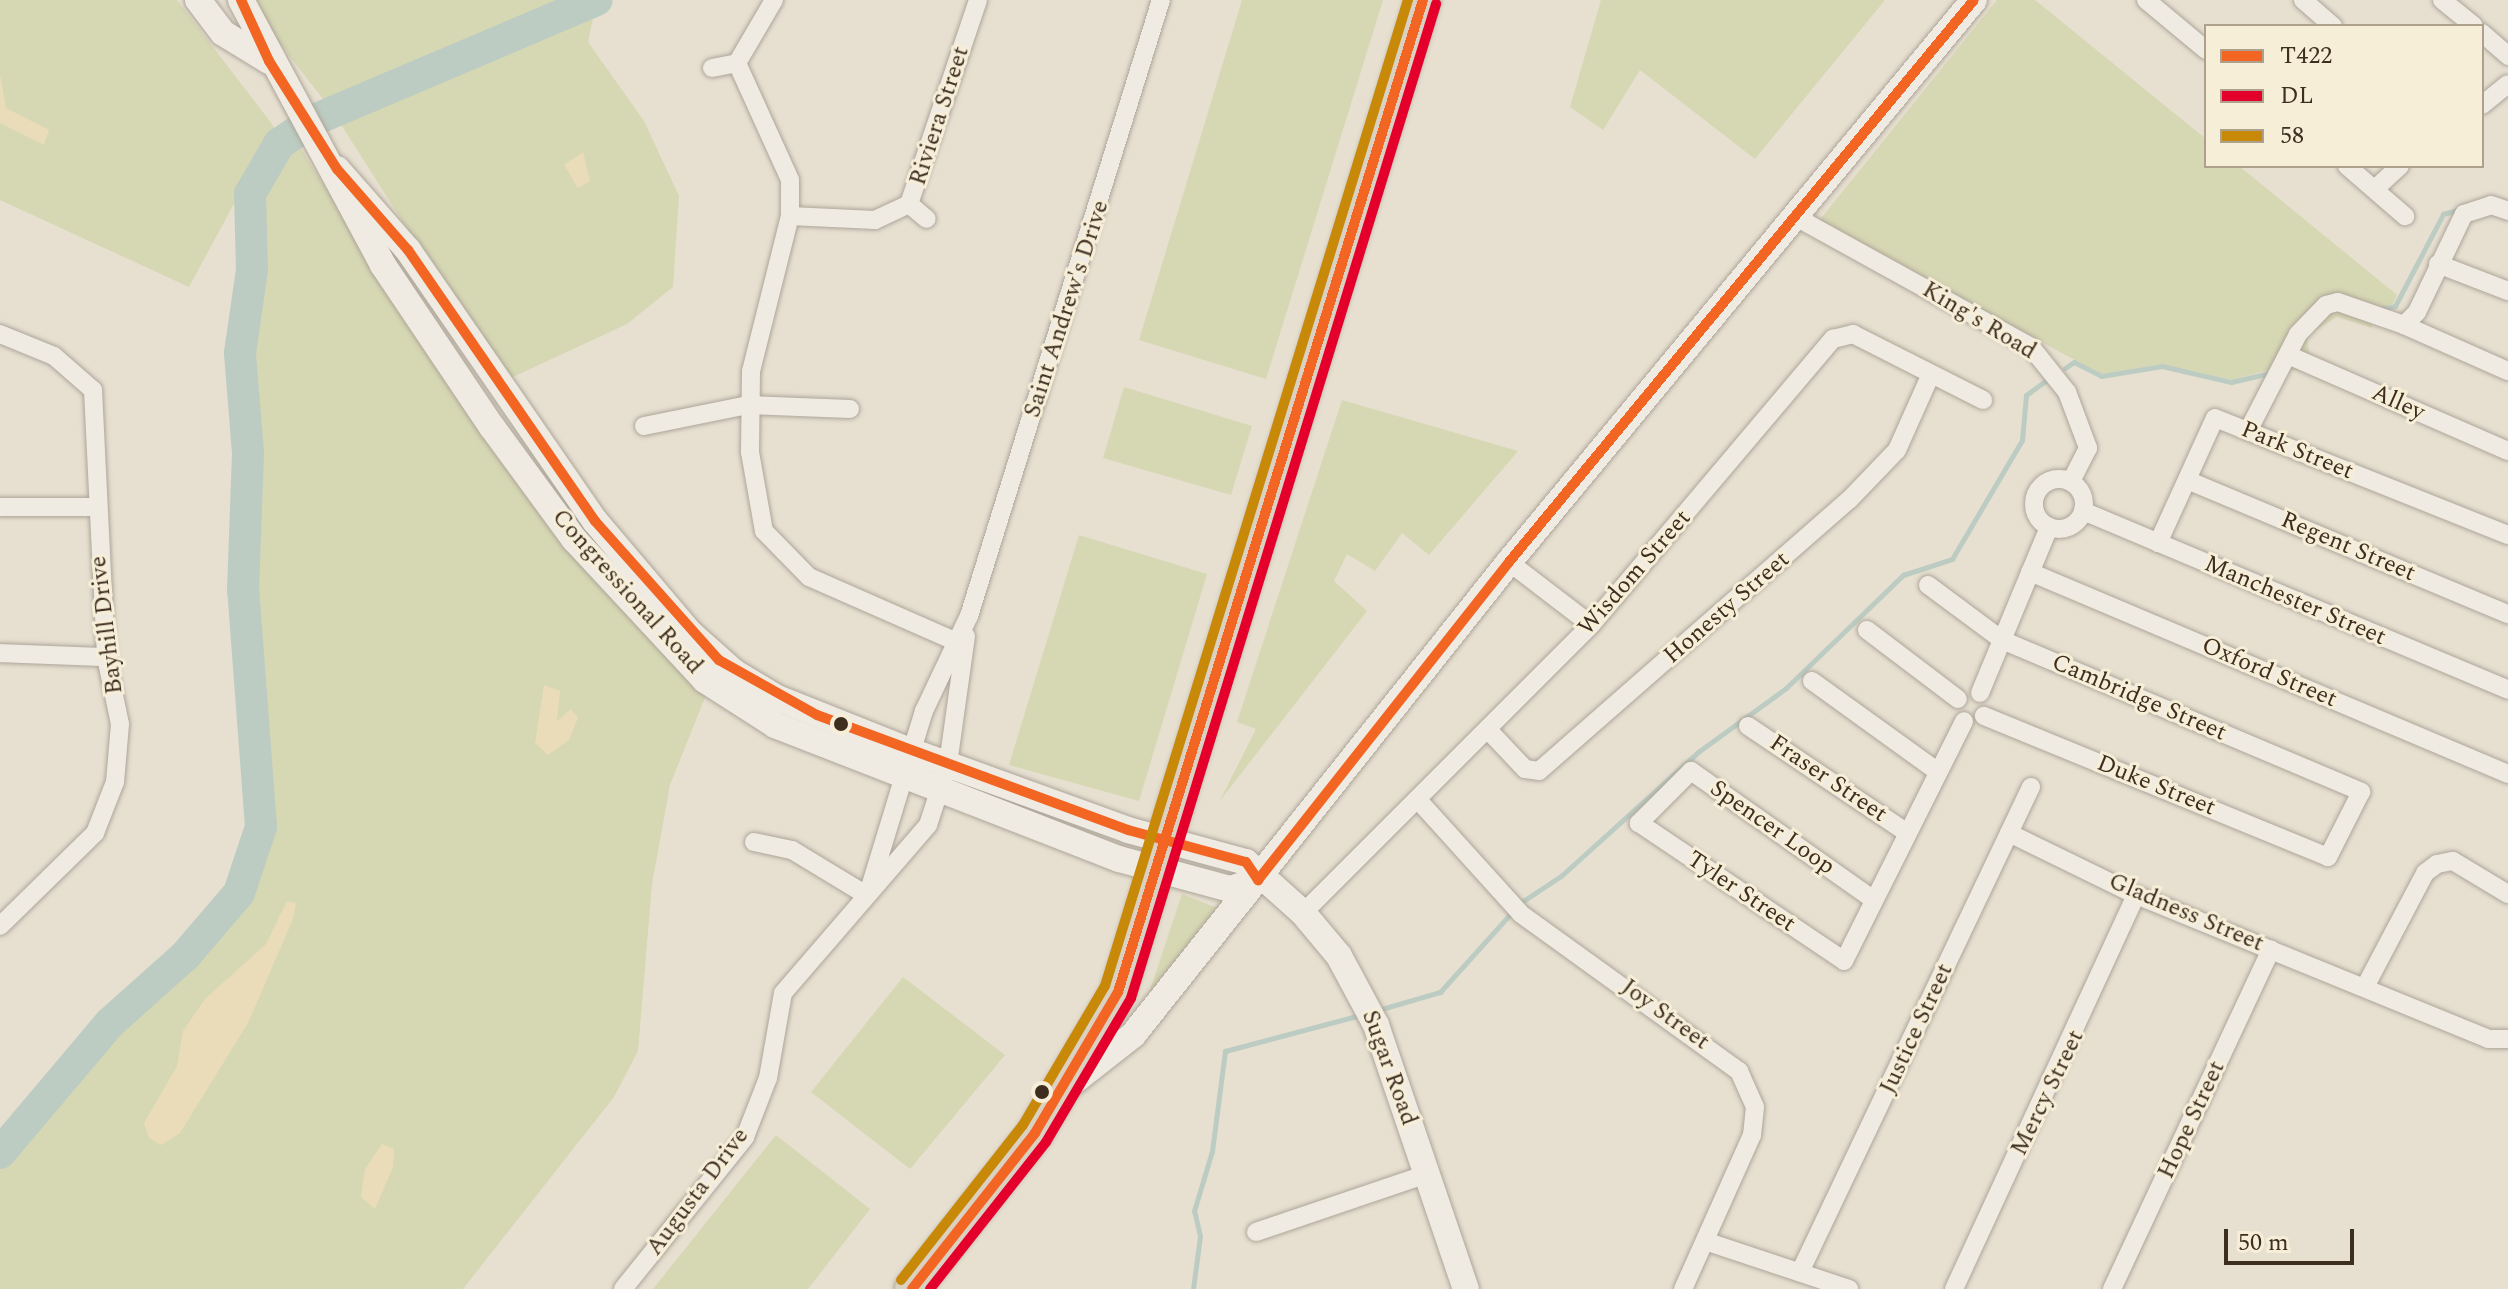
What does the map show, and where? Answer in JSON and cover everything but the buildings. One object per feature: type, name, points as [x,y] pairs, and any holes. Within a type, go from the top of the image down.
[{"type":"highway","points":[[912,1289],[1067,1088],[1118,992],[1163,856],[1423,0]]},
{"type":"main road","name":"Congressional Road","points":[[198,0],[223,33],[269,61]]},
{"type":"main road","name":"Congressional Road","points":[[241,0],[269,61],[336,166],[408,250],[595,521],[690,633],[777,698],[913,752],[943,777]]},
{"type":"main road","points":[[1067,1088],[1133,1035],[1509,562],[1974,0]]},
{"type":"main road","name":"Congressional Road","points":[[336,166],[383,265],[492,427],[574,539],[673,651],[775,725],[904,777],[943,777],[1163,856]]},
{"type":"main road","name":"Sugar Road","points":[[1163,856],[1246,862],[1258,880],[1303,913],[1359,989],[1376,1025],[1466,1289]]},
{"type":"street","points":[[712,68],[737,63],[774,0]]},
{"type":"street","name":"Riviera Street","points":[[790,216],[875,220],[909,204],[978,0]]},
{"type":"street","name":"Saint Andrew's Drive","points":[[904,777],[969,616],[1161,0]]},
{"type":"street","points":[[2146,0],[2204,48]]},
{"type":"street","points":[[2303,0],[2331,24]]},
{"type":"street","points":[[2442,0],[2472,24]]},
{"type":"street","points":[[2484,35],[2508,56]]},
{"type":"street","points":[[737,63],[780,146],[790,216],[757,332],[748,405],[755,499],[778,551],[809,577],[960,643]]},
{"type":"street","points":[[2484,103],[2508,84]]},
{"type":"street","points":[[2349,168],[2405,216]]},
{"type":"street","points":[[2375,189],[2398,168]]},
{"type":"street","points":[[909,204],[927,219]]},
{"type":"street","points":[[2404,325],[2464,214],[2491,205],[2508,211]]},
{"type":"street","name":"King's Road","points":[[1794,216],[2031,347],[2067,392],[2088,448],[2071,482]]},
{"type":"street","points":[[2438,264],[2508,291]]},
{"type":"street","points":[[2248,431],[2311,319],[2338,302],[2404,325],[2508,371]]},
{"type":"street","name":"Bayhill Drive","points":[[0,334],[71,366],[93,390],[94,507],[106,657],[120,724],[108,807],[79,854],[0,926]]},
{"type":"street","name":"Wisdom Street","points":[[1303,913],[1490,732],[1591,625],[1833,339],[1853,334],[1983,400]]},
{"type":"street","name":"Alley","points":[[2288,355],[2508,451]]},
{"type":"street","name":"Honesty Street","points":[[1490,732],[1525,769],[1539,771],[1849,500],[1897,450],[1931,374]]},
{"type":"street","points":[[644,426],[748,405],[850,409]]},
{"type":"street","name":"Park Street","points":[[2158,543],[2215,418],[2508,535]]},
{"type":"street","points":[[2056,479],[2071,482],[2083,511],[2073,524],[2049,527],[2037,516],[2037,493],[2056,479]]},
{"type":"street","name":"Regent Street","points":[[2187,480],[2508,614]]},
{"type":"street","points":[[0,507],[94,507]]},
{"type":"street","name":"Manchester Street","points":[[2083,511],[2508,690]]},
{"type":"street","points":[[1964,721],[1984,716],[1980,693],[2049,527]]},
{"type":"street","points":[[1509,562],[1591,625]]},
{"type":"street","name":"Oxford Street","points":[[2030,572],[2508,774]]},
{"type":"street","name":"Cambridge Street","points":[[1928,585],[2002,640],[2361,792],[2328,857]]},
{"type":"street","points":[[1867,630],[1958,699],[1964,721],[1874,900]]},
{"type":"street","name":"Saint Andrew's Drive","points":[[943,777],[960,643]]},
{"type":"street","points":[[0,653],[106,657]]},
{"type":"street","points":[[1812,681],[1938,772]]},
{"type":"street","points":[[1958,699],[1980,693]]},
{"type":"street","name":"Duke Street","points":[[1984,716],[2328,857]]},
{"type":"street","name":"Fraser Street","points":[[1748,726],[1907,833]]},
{"type":"street","name":"Spencer Loop","points":[[1639,823],[1691,771],[1874,900]]},
{"type":"street","name":"Augusta Drive","points":[[867,888],[904,777]]},
{"type":"street","name":"Augusta Drive","points":[[623,1289],[745,1137],[768,1078],[783,993],[867,888],[928,825],[943,777]]},
{"type":"street","name":"Justice Street","points":[[1801,1270],[2031,787]]},
{"type":"street","name":"Joy Street","points":[[1419,801],[1515,908],[1739,1071],[1755,1107],[1752,1135],[1683,1289]]},
{"type":"street","name":"Tyler Street","points":[[1639,823],[1844,961],[1874,900]]},
{"type":"street","name":"Gladness Street","points":[[2009,833],[2136,895],[2488,1039],[2508,1039]]},
{"type":"street","points":[[754,842],[792,850],[867,888]]},
{"type":"street","points":[[2365,987],[2425,873],[2437,864],[2453,861],[2508,894]]},
{"type":"street","name":"Mercy Street","points":[[1954,1289],[2136,895]]},
{"type":"street","name":"Hope Street","points":[[2112,1289],[2271,949]]},
{"type":"street","points":[[1256,1232],[1427,1174]]},
{"type":"street","points":[[1705,1241],[1801,1270],[1849,1289]]},
{"type":"green space","points":[[0,0],[177,0],[275,128],[189,287],[0,200]]},
{"type":"green space","points":[[246,0],[597,0],[588,42],[644,121],[679,196],[673,287],[627,324],[504,381],[333,112]]},
{"type":"green space","points":[[1242,0],[1383,0],[1266,379],[1139,340]]},
{"type":"green space","points":[[1601,0],[1885,0],[1755,159],[1640,70],[1603,130],[1570,107]]},
{"type":"green space","points":[[1997,0],[2035,0],[2204,137],[2204,168],[2241,168],[2397,295],[2393,304],[2372,310],[2372,328],[2337,317],[2306,336],[2313,371],[2273,369],[2231,380],[2162,364],[2101,374],[1818,222]]},
{"type":"green space","points":[[294,138],[477,425],[706,695],[670,785],[652,884],[638,1051],[614,1097],[463,1289],[0,1289],[0,1153],[110,1023],[185,956],[239,893],[261,828],[243,590],[248,453],[240,353],[252,270],[250,194],[273,143]]},
{"type":"green space","points":[[1124,387],[1252,426],[1231,495],[1103,458]]},
{"type":"green space","points":[[1342,400],[1518,451],[1429,555],[1402,533],[1375,571],[1347,554],[1334,581],[1367,611],[1219,802],[1256,729],[1237,722]]},
{"type":"green space","points":[[1079,535],[1207,574],[1139,801],[1009,765]]},
{"type":"green space","points":[[1182,894],[1222,910],[1145,1005]]},
{"type":"green space","points":[[903,977],[1005,1055],[910,1169],[811,1092]]},
{"type":"green space","points":[[776,1135],[870,1209],[808,1289],[653,1289]]},
{"type":"sand","points":[[0,75],[6,108],[49,130],[44,145],[0,123]]},
{"type":"sand","points":[[583,152],[590,181],[578,188],[564,165]]},
{"type":"sand","points":[[544,685],[560,691],[557,721],[571,709],[578,718],[569,740],[548,755],[535,743]]},
{"type":"sand","points":[[287,901],[296,903],[293,919],[248,1023],[180,1133],[161,1145],[149,1138],[144,1123],[177,1066],[183,1031],[205,999],[266,944]]},
{"type":"sand","points":[[382,1144],[394,1149],[393,1167],[375,1209],[361,1197],[365,1169]]},
{"type":"waterway","points":[[0,1153],[110,1023],[185,956],[239,893],[261,827],[243,590],[248,453],[240,353],[252,270],[250,194],[279,144],[314,120],[597,0]]},
{"type":"waterway","points":[[2380,309],[2395,306],[2443,214],[2461,209]]},
{"type":"waterway","points":[[2065,368],[2074,362],[2101,376],[2162,366],[2231,382],[2274,372]]},
{"type":"waterway","points":[[1378,1010],[1440,992],[1520,903],[1561,876],[1698,752],[1786,688],[1903,575],[1952,559],[2022,440],[2026,395],[2047,380]]},
{"type":"waterway","points":[[1193,1289],[1200,1236],[1194,1211],[1212,1151],[1225,1051],[1360,1015]]},
{"type":"transit line","name":"T422","points":[[241,0],[269,61],[337,169],[408,250],[595,521],[719,660],[817,715],[1128,830],[1246,862],[1258,880],[1509,562],[1974,0]]},
{"type":"transit line","name":"58","points":[[901,1280],[1023,1125],[1105,986],[1408,0]]},
{"type":"transit line","name":"T422","points":[[912,1289],[1035,1133],[1118,992],[1423,0]]},
{"type":"transit line","name":"DL","points":[[930,1289],[1046,1142],[1131,998],[1436,4]]}]
